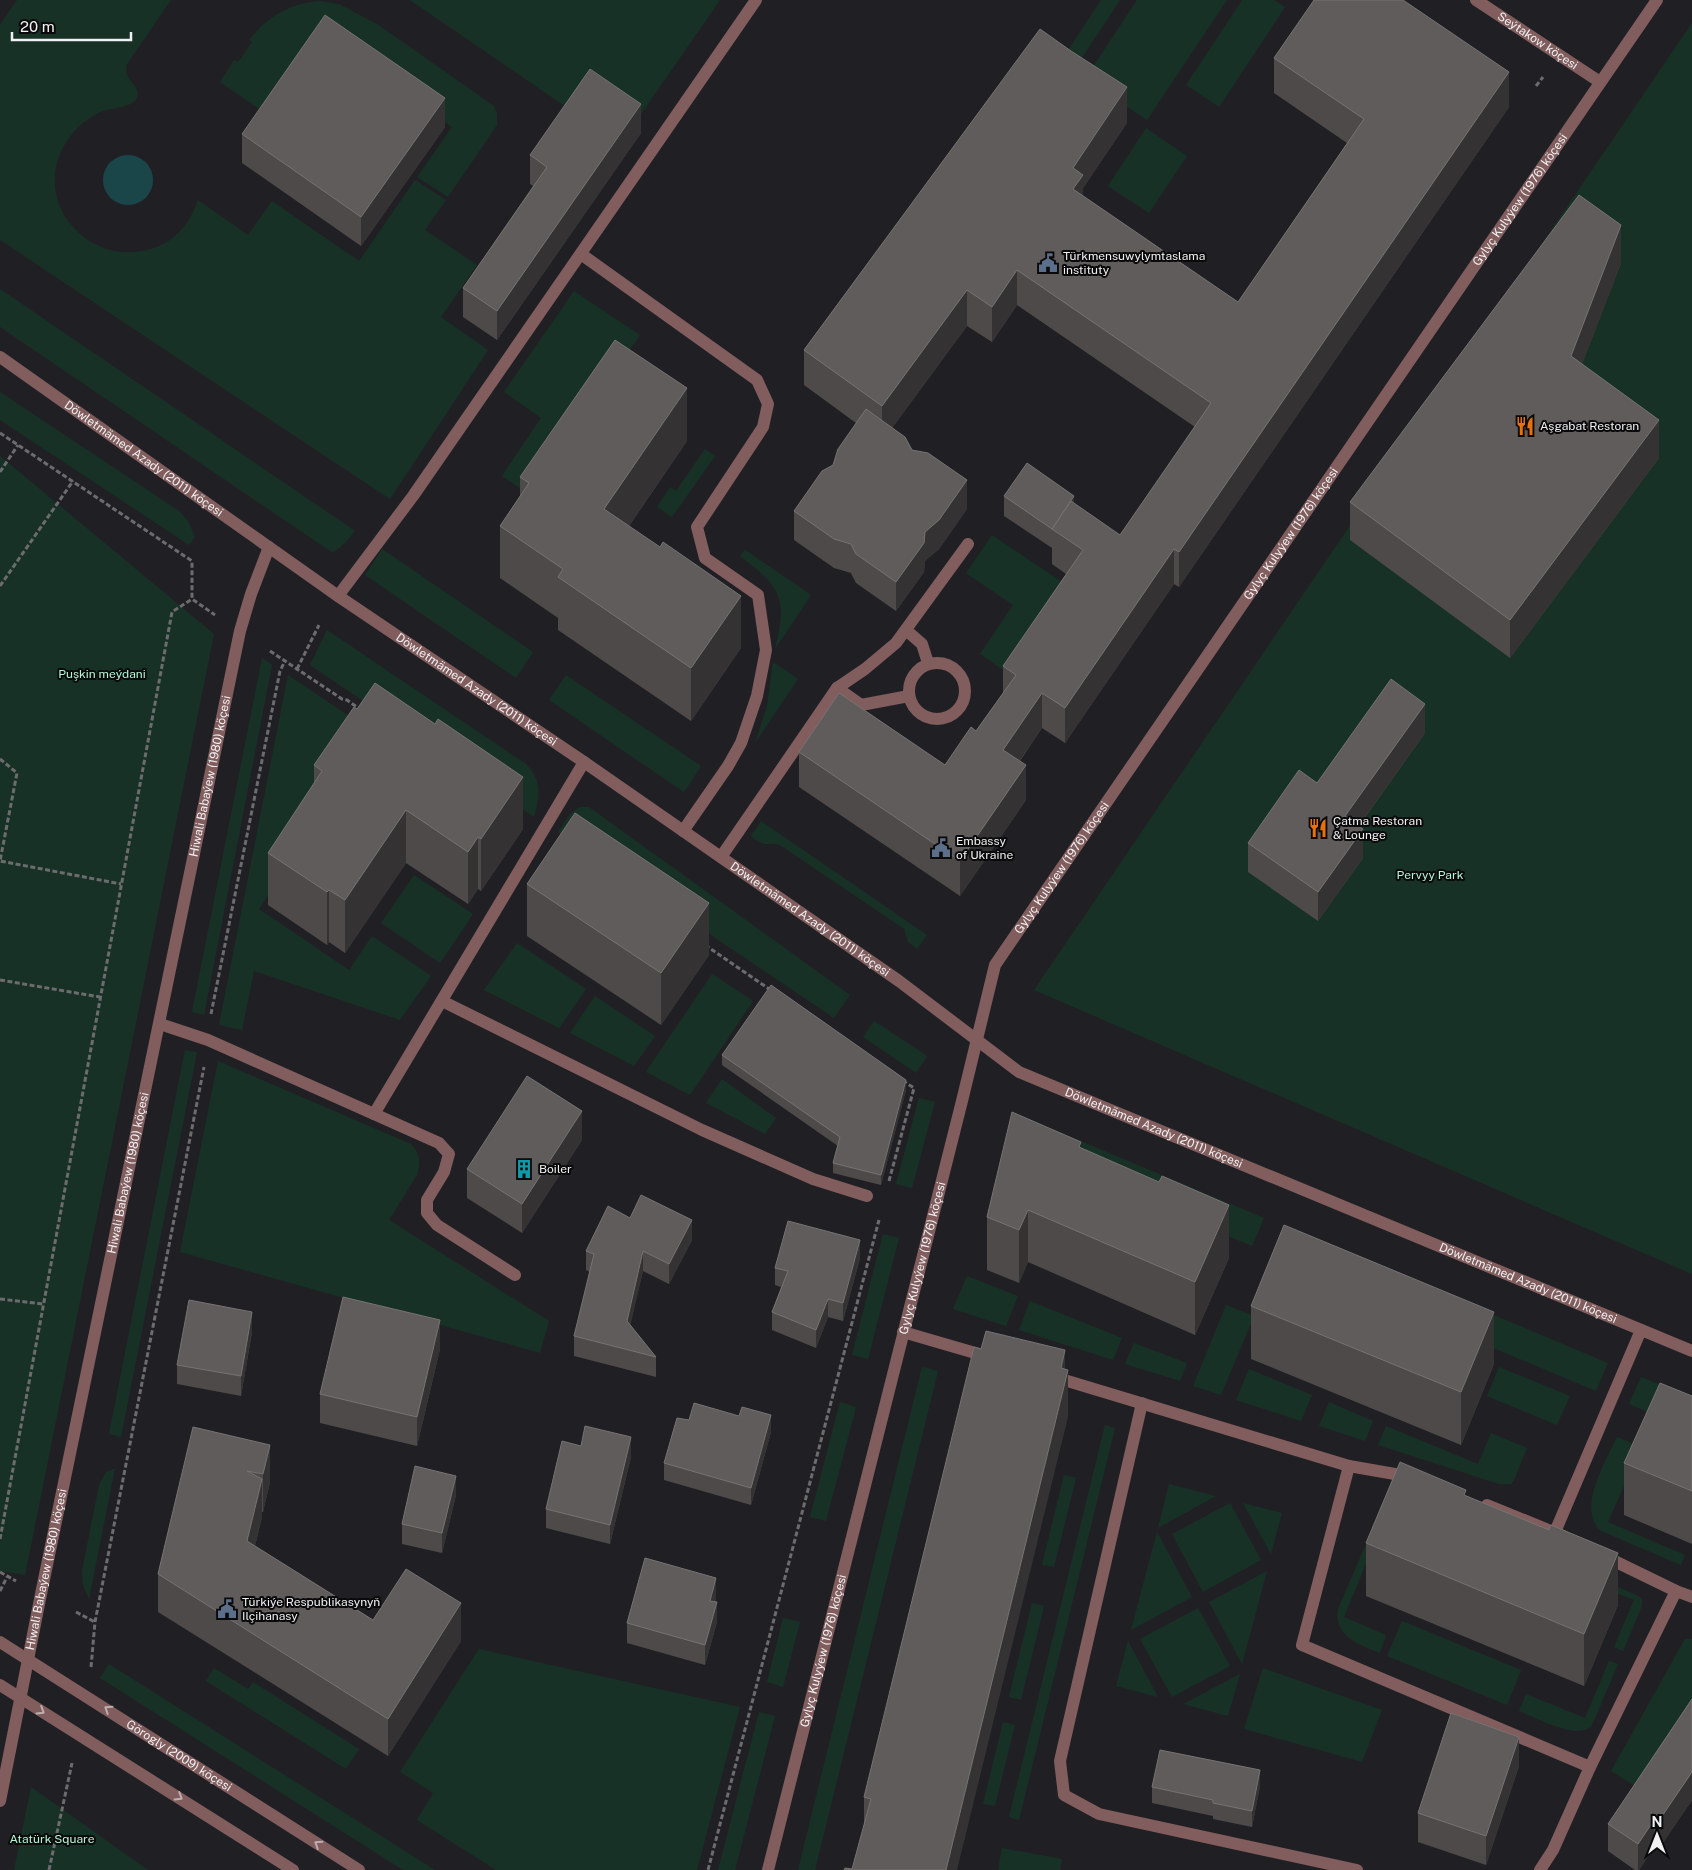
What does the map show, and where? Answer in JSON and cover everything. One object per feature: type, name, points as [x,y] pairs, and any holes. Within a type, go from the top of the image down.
[{"type":"street","points":[[338,596],[413,496],[756,0]]},
{"type":"street","name":"Seýtakow köçesi","points":[[1476,0],[1600,82]]},
{"type":"street","name":"Gylyç Kulyýew (1976) köçesi","points":[[768,1870],[995,964],[1657,0]]},
{"type":"street","points":[[580,254],[757,380],[768,404],[762,427],[697,527],[705,558],[758,595],[766,650],[759,687],[741,743],[728,766],[683,831]]},
{"type":"street","name":"Döwletmämed Azady (2011) köçesi","points":[[0,357],[338,596],[584,762],[899,981],[1019,1072],[1692,1351]]},
{"type":"street","points":[[721,857],[837,688],[865,669],[896,643],[968,544]]},
{"type":"street","name":"Hiwali Babaýew (1980) köçesi","points":[[0,1801],[240,631],[251,594],[269,547]]},
{"type":"street","points":[[906,630],[922,644],[928,663]]},
{"type":"street","points":[[928,663],[946,663],[959,673],[966,687],[962,703],[952,715],[944,718],[936,719],[920,714],[910,702],[911,678],[916,671],[928,663]]},
{"type":"street","points":[[837,688],[861,705],[909,696]]},
{"type":"street","points":[[374,1114],[584,762]]},
{"type":"street","points":[[442,1001],[702,1130],[813,1179],[867,1196]]},
{"type":"street","points":[[160,1024],[208,1040],[439,1144],[449,1154],[444,1172],[427,1200],[427,1214],[437,1225],[515,1275]]},
{"type":"street","points":[[1555,1532],[1641,1330]]},
{"type":"street","points":[[903,1332],[1001,1361]]},
{"type":"street","points":[[1039,1372],[1349,1466],[1426,1481]]},
{"type":"street","points":[[1142,1403],[1060,1761],[1064,1795],[1099,1814],[1357,1870]]},
{"type":"street","points":[[1349,1466],[1302,1645],[1590,1768]]},
{"type":"street","points":[[1472,1499],[1573,1540]]},
{"type":"street","points":[[1590,1549],[1692,1597]]},
{"type":"street","points":[[1540,1870],[1553,1850],[1590,1768],[1676,1591]]},
{"type":"street","name":"Görogly (2009) köçesi","points":[[0,1642],[360,1870]]},
{"type":"street","points":[[0,1685],[293,1870]]},
{"type":"path","points":[[0,433],[192,561],[192,599]]},
{"type":"path","points":[[0,472],[18,446]]},
{"type":"path","points":[[0,586],[73,481]]},
{"type":"path","points":[[192,599],[216,614]]},
{"type":"path","points":[[0,1539],[172,612],[192,599]]},
{"type":"path","points":[[297,669],[319,625]]},
{"type":"path","points":[[270,651],[364,712]]},
{"type":"path","points":[[209,1021],[280,671],[285,661]]},
{"type":"path","points":[[0,759],[17,773],[0,861],[121,884]]},
{"type":"path","points":[[704,944],[777,994]]},
{"type":"path","points":[[0,980],[100,997]]},
{"type":"path","points":[[90,1673],[95,1622],[206,1060]]},
{"type":"path","points":[[887,1190],[914,1088],[898,1077]]},
{"type":"path","points":[[708,1870],[879,1218]]},
{"type":"path","points":[[0,1299],[43,1304]]},
{"type":"path","points":[[0,1572],[7,1577],[0,1591]]},
{"type":"path","points":[[76,1612],[95,1622]]},
{"type":"path","points":[[49,1870],[72,1763]]},
{"type":"green space","points":[[17,0],[171,0],[127,64],[127,75],[138,94],[135,101],[122,107],[103,111],[85,121],[64,146],[57,165],[55,175],[56,192],[61,208],[69,222],[80,234],[109,250],[125,252],[142,251],[160,246],[183,227],[192,215],[198,200],[248,235],[272,201],[359,261],[415,180],[446,200],[425,230],[477,265],[441,317],[488,350],[390,499],[0,240],[0,25]]},
{"type":"green space","points":[[410,0],[720,0],[639,117],[572,111]]},
{"type":"green space","points":[[1101,0],[1120,0],[1070,76],[1057,67]]},
{"type":"green space","points":[[1137,0],[1227,0],[1147,120],[1085,79]]},
{"type":"green space","points":[[1242,0],[1274,0],[1285,7],[1219,107],[1186,85]]},
{"type":"green space","points":[[320,1],[339,4],[377,24],[494,106],[497,114],[497,125],[448,197],[417,177],[452,127],[325,40],[271,117],[220,82],[234,60],[238,62],[252,42],[249,40],[263,24],[289,8]]},
{"type":"green space","name":"Pervyy Park","points":[[1692,23],[1692,1274],[1034,990]]},
{"type":"green space","points":[[1146,128],[1187,156],[1149,213],[1108,186]]},
{"type":"green space","points":[[0,289],[355,531],[340,547],[333,552],[330,551],[0,327]]},
{"type":"green space","points":[[574,291],[640,335],[530,495],[502,476],[541,418],[504,392]]},
{"type":"green space","points":[[0,392],[179,511],[188,521],[195,537],[189,545],[0,420]]},
{"type":"green space","points":[[705,449],[715,456],[672,517],[657,507],[670,487],[676,491]]},
{"type":"green space","name":"Puşkin meýdani","points":[[0,456],[214,634],[25,1575],[0,1571]]},
{"type":"green space","points":[[992,535],[1071,588],[1010,675],[980,654],[1013,605],[966,573]]},
{"type":"green space","points":[[382,549],[533,652],[516,678],[365,575]]},
{"type":"green space","points":[[745,550],[811,595],[775,649],[781,617],[778,595],[765,576],[740,556]]},
{"type":"green space","points":[[327,630],[526,764],[535,776],[538,789],[534,817],[310,665]]},
{"type":"green space","points":[[262,658],[272,665],[204,1015],[192,1012]]},
{"type":"green space","points":[[773,662],[798,679],[755,743],[767,706]]},
{"type":"green space","points":[[288,675],[353,719],[316,825],[259,909],[349,970],[372,936],[431,976],[400,1020],[254,971],[242,1030],[219,1025]]},
{"type":"green space","points":[[566,675],[701,766],[684,792],[549,700]]},
{"type":"green space","points":[[580,807],[589,807],[850,995],[834,1018],[558,832],[570,814]]},
{"type":"green space","points":[[761,821],[927,935],[917,949],[908,942],[904,929],[780,845],[758,842],[754,839],[751,836]]},
{"type":"green space","points":[[414,875],[473,914],[440,963],[381,923]]},
{"type":"green space","points":[[517,943],[586,989],[559,1028],[484,990]]},
{"type":"green space","points":[[712,974],[753,1001],[690,1095],[646,1072]]},
{"type":"green space","points":[[595,996],[655,1036],[634,1066],[570,1033]]},
{"type":"green space","points":[[874,1021],[927,1056],[916,1073],[863,1037]]},
{"type":"green space","points":[[185,1050],[197,1052],[121,1437],[109,1434]]},
{"type":"green space","points":[[218,1061],[411,1144],[419,1158],[417,1175],[389,1220],[549,1321],[540,1353],[180,1252]]},
{"type":"green space","points":[[722,1079],[776,1118],[765,1134],[706,1103]]},
{"type":"green space","points":[[919,1098],[935,1102],[912,1188],[896,1184]]},
{"type":"green space","points":[[1014,1113],[1264,1218],[1252,1246],[1005,1143]]},
{"type":"green space","points":[[1298,1233],[1608,1363],[1596,1391],[1286,1261]]},
{"type":"green space","points":[[883,1234],[899,1238],[868,1359],[852,1355]]},
{"type":"green space","points":[[967,1276],[1018,1296],[1006,1326],[953,1309]]},
{"type":"green space","points":[[1030,1301],[1122,1338],[1113,1360],[1019,1330]]},
{"type":"green space","points":[[1226,1305],[1254,1316],[1221,1395],[1193,1386]]},
{"type":"green space","points":[[1134,1343],[1187,1363],[1180,1381],[1125,1364]]},
{"type":"green space","points":[[922,1367],[938,1371],[815,1870],[798,1870]]},
{"type":"green space","points":[[1499,1367],[1570,1396],[1557,1425],[1487,1396]]},
{"type":"green space","points":[[1249,1369],[1312,1395],[1301,1421],[1236,1400]]},
{"type":"green space","points":[[1641,1377],[1692,1398],[1692,1431],[1629,1404]]},
{"type":"green space","points":[[840,1402],[856,1407],[826,1521],[810,1517]]},
{"type":"green space","points":[[1329,1402],[1373,1421],[1365,1441],[1319,1426]]},
{"type":"green space","points":[[1105,1425],[1115,1428],[1019,1820],[1009,1817]]},
{"type":"green space","points":[[1386,1426],[1478,1464],[1491,1433],[1527,1448],[1511,1484],[1499,1484],[1378,1445]]},
{"type":"green space","points":[[1617,1437],[1641,1447],[1608,1522],[1685,1555],[1681,1565],[1601,1531],[1594,1522],[1591,1510],[1595,1485]]},
{"type":"green space","points":[[115,1468],[89,1599],[83,1585],[82,1571],[99,1485],[106,1472]]},
{"type":"green space","points":[[1064,1475],[1076,1478],[1054,1567],[1042,1565]]},
{"type":"green space","points":[[1169,1484],[1216,1496],[1158,1528]]},
{"type":"green space","points":[[1230,1503],[1261,1560],[1203,1592],[1172,1534]]},
{"type":"green space","points":[[1243,1503],[1282,1513],[1271,1554]]},
{"type":"green space","points":[[1157,1532],[1192,1597],[1131,1630]]},
{"type":"green space","points":[[1365,1546],[1372,1549],[1344,1617],[1386,1635],[1380,1653],[1364,1647],[1344,1633],[1338,1618],[1338,1609]]},
{"type":"green space","points":[[1267,1571],[1242,1664],[1209,1602]]},
{"type":"green space","points":[[1613,1585],[1639,1596],[1642,1600],[1642,1606],[1623,1651],[1614,1647],[1634,1600],[1611,1591]]},
{"type":"green space","points":[[1032,1603],[1044,1606],[1021,1700],[1009,1697]]},
{"type":"green space","points":[[1198,1608],[1230,1666],[1172,1697],[1140,1639]]},
{"type":"green space","points":[[783,1618],[800,1622],[783,1687],[767,1682]]},
{"type":"green space","points":[[1402,1621],[1521,1670],[1507,1705],[1387,1656]]},
{"type":"green space","points":[[1685,1639],[1692,1639],[1692,1723],[1645,1792],[1611,1771]]},
{"type":"green space","points":[[1128,1641],[1158,1697],[1116,1686]]},
{"type":"green space","points":[[479,1649],[740,1707],[697,1870],[496,1870],[417,1820],[433,1793],[400,1772]]},
{"type":"green space","points":[[1609,1661],[1618,1664],[1593,1723],[1587,1729],[1579,1731],[1569,1730],[1519,1711],[1526,1694],[1585,1718]]},
{"type":"green space","points":[[109,1664],[435,1870],[403,1870],[100,1678]]},
{"type":"green space","points":[[214,1668],[248,1689],[253,1682],[359,1749],[346,1769],[206,1681]]},
{"type":"green space","points":[[1263,1668],[1382,1710],[1362,1762],[1244,1729]]},
{"type":"green space","points":[[1240,1674],[1228,1716],[1183,1704]]},
{"type":"green space","points":[[759,1712],[775,1716],[735,1870],[718,1870]]},
{"type":"green space","points":[[1003,1722],[1015,1725],[995,1806],[983,1804]]},
{"type":"green space","name":"Atatürk Square","points":[[31,1787],[148,1870],[14,1870]]},
{"type":"green space","points":[[1002,1848],[1062,1859],[1060,1870],[998,1870]]},
{"type":"water","points":[[123,155],[133,155],[146,162],[153,175],[153,185],[146,198],[133,205],[123,205],[114,201],[107,194],[103,185],[103,175],[107,166],[114,159]]},
{"type":"building","points":[[1314,0],[1403,0],[1509,72],[1179,552],[1174,549],[1065,708],[1042,693],[1003,750],[1026,765],[960,861],[799,752],[839,693],[945,765],[971,727],[976,731],[1016,675],[1003,666],[1083,550],[1052,529],[1071,501],[1120,535],[1211,403],[1017,270],[992,307],[967,290],[882,406],[804,350],[1040,29],[1127,87],[1073,168],[1083,175],[1073,189],[1238,302],[1364,119],[1274,58]]},
{"type":"building","points":[[325,15],[445,98],[361,217],[242,134]]},
{"type":"building","points":[[590,69],[641,104],[497,311],[463,288],[547,167],[530,155]]},
{"type":"building","name":"Aşgabat Restoran","points":[[1579,195],[1621,225],[1571,356],[1659,420],[1510,620],[1350,502]]},
{"type":"building","points":[[615,340],[687,388],[604,509],[660,547],[663,542],[741,596],[691,668],[558,577],[563,569],[500,526],[529,483],[520,477]]},
{"type":"building","points":[[866,409],[905,437],[912,450],[928,453],[967,480],[939,520],[925,532],[924,543],[896,582],[856,554],[851,544],[834,539],[794,511],[822,471],[833,465],[838,449]]},
{"type":"building","points":[[1027,463],[1074,496],[1052,529],[1004,496]]},
{"type":"building","name":"Çatma Restoran & Lounge","points":[[1391,679],[1425,704],[1345,816],[1363,829],[1318,892],[1248,843],[1299,770],[1317,783]]},
{"type":"building","points":[[375,683],[435,724],[438,719],[523,777],[481,839],[478,837],[468,852],[406,810],[345,900],[329,890],[327,892],[268,853],[322,771],[314,765],[354,707],[357,709]]},
{"type":"building","points":[[575,813],[709,903],[661,973],[527,884]]},
{"type":"building","points":[[771,985],[906,1080],[881,1175],[833,1163],[840,1137],[722,1055]]},
{"type":"building","points":[[527,1076],[582,1111],[522,1204],[467,1169]]},
{"type":"building","points":[[1012,1112],[1081,1142],[1079,1147],[1159,1182],[1162,1176],[1229,1205],[1195,1282],[1028,1210],[1019,1230],[987,1217]]},
{"type":"building","points":[[641,1195],[692,1220],[669,1264],[643,1251],[627,1321],[656,1357],[574,1336],[594,1254],[586,1251],[608,1206],[630,1218]]},
{"type":"building","points":[[788,1221],[860,1240],[843,1303],[828,1299],[816,1330],[772,1312],[788,1271],[775,1268]]},
{"type":"building","points":[[1284,1225],[1494,1312],[1461,1392],[1251,1306]]},
{"type":"building","points":[[343,1297],[440,1320],[417,1417],[320,1394]]},
{"type":"building","points":[[189,1300],[252,1312],[241,1376],[177,1365]]},
{"type":"building","points":[[986,1331],[1065,1350],[1061,1368],[1068,1370],[946,1870],[844,1870],[845,1868],[852,1869],[871,1799],[864,1797],[974,1347],[981,1349]]},
{"type":"building","points":[[1660,1383],[1692,1396],[1692,1491],[1624,1463]]},
{"type":"building","points":[[694,1403],[739,1416],[742,1407],[771,1415],[751,1488],[664,1463],[677,1418],[689,1420]]},
{"type":"building","points":[[585,1426],[631,1437],[610,1525],[546,1509],[562,1441],[581,1446]]},
{"type":"building","name":"Türkiýe Respublikasynyň Ilçihanasy","points":[[193,1427],[270,1445],[263,1474],[247,1471],[262,1479],[247,1541],[373,1620],[406,1569],[461,1603],[388,1719],[158,1574]]},
{"type":"building","points":[[1400,1462],[1466,1490],[1464,1495],[1549,1530],[1551,1525],[1618,1553],[1584,1634],[1366,1543]]},
{"type":"building","points":[[415,1466],[456,1476],[442,1533],[402,1524]]},
{"type":"building","points":[[645,1558],[716,1578],[710,1601],[717,1602],[705,1645],[627,1623]]},
{"type":"building","points":[[1692,1699],[1692,1772],[1658,1822],[1654,1820],[1638,1844],[1608,1824]]},
{"type":"building","points":[[1451,1713],[1519,1737],[1486,1836],[1418,1813]]},
{"type":"building","points":[[1160,1750],[1260,1770],[1252,1811],[1213,1803],[1213,1800],[1152,1787]]},
{"type":"place","name":"Türkmensuwylymtaslama instituty","points":[[1048,263]]},
{"type":"place","name":"Aşgabat Restoran","points":[[1525,426]]},
{"type":"place","name":"Çatma Restoran & Lounge","points":[[1318,828]]},
{"type":"place","name":"Embassy of Ukraine","points":[[941,848]]},
{"type":"place","name":"Boiler","points":[[524,1169]]},
{"type":"place","name":"Türkiýe Respublikasynyň Ilçihanasy","points":[[227,1609]]}]
